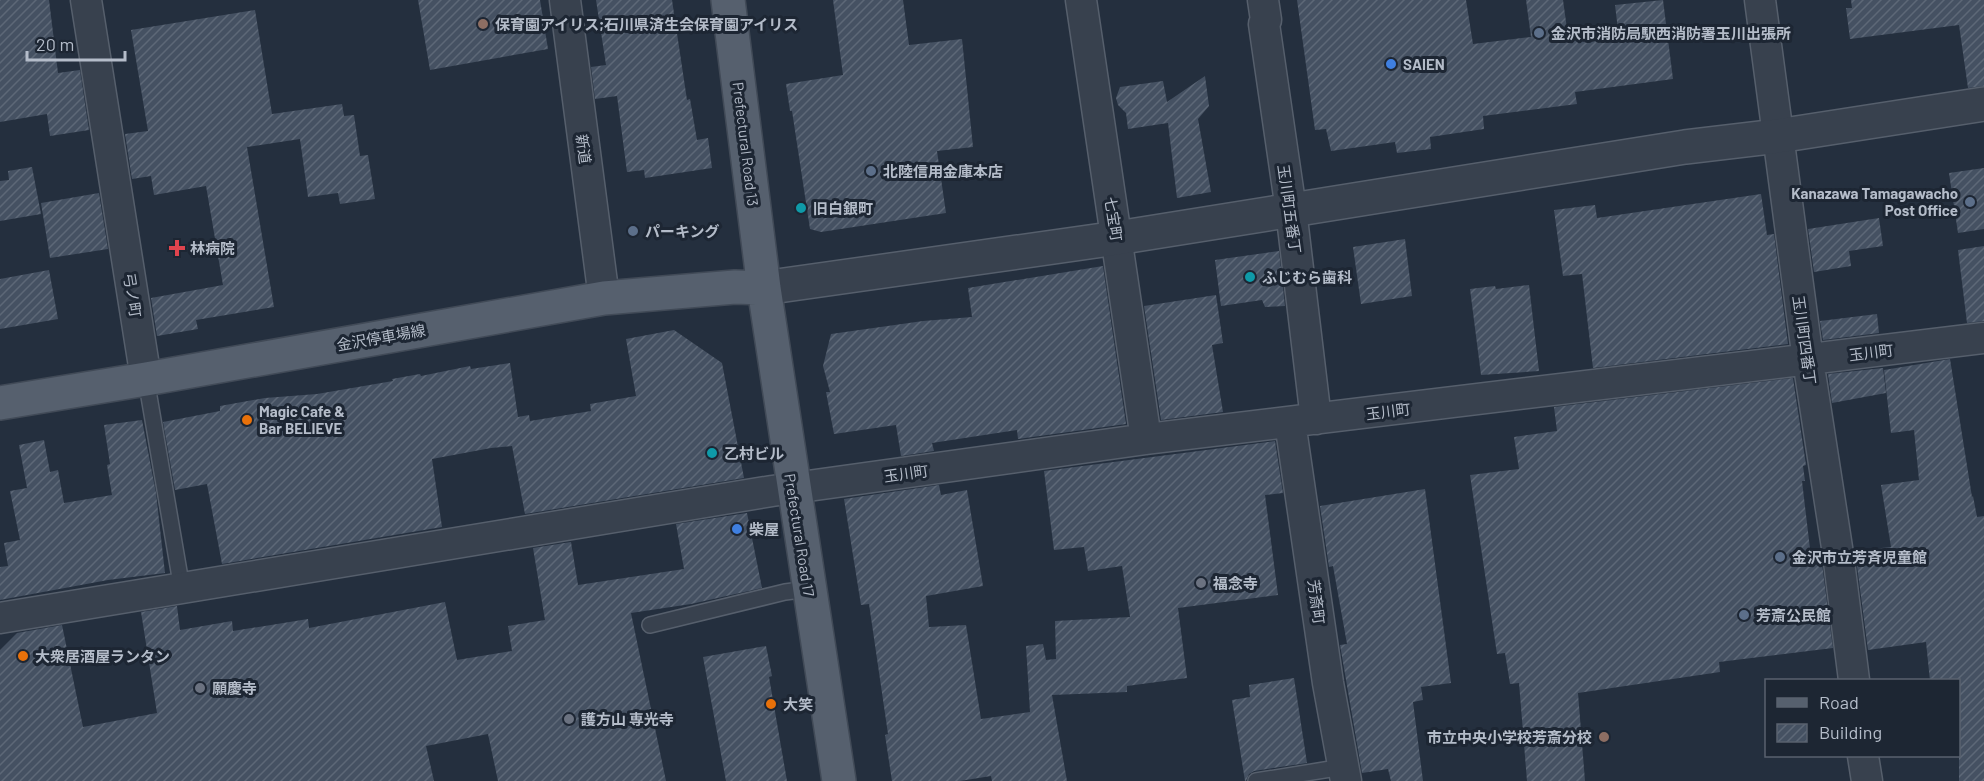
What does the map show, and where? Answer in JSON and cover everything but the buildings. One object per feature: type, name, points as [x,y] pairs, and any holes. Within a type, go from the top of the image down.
[{"type":"main road","name":"Prefectural Road 13","points":[[728,0],[764,288]]},
{"type":"main road","name":"金沢停車場線","points":[[0,403],[604,298],[735,287],[764,288]]},
{"type":"main road","name":"Prefectural Road 17","points":[[764,288],[839,781]]},
{"type":"street","name":"弓ノ町","points":[[86,0],[146,379]]},
{"type":"street","name":"新道","points":[[565,0],[604,298]]},
{"type":"street","name":"七宝町","points":[[1081,0],[1146,439]]},
{"type":"street","name":"玉川町五番丁","points":[[1263,0],[1266,20],[1264,24],[1291,210],[1303,421]]},
{"type":"street","name":"玉川町四番丁","points":[[1760,0],[1854,679]]},
{"type":"street","points":[[764,288],[1117,238],[1685,147],[1778,136],[1984,104]]},
{"type":"street","name":"玉川町","points":[[0,618],[793,489],[1146,439],[1984,338]]},
{"type":"street","name":"芳斎町","points":[[1303,421],[1328,683],[1345,774]]},
{"type":"street","points":[[1863,757],[1867,781]]},
{"type":"lane","name":"弓ノ町","points":[[146,379],[182,589]]},
{"type":"lane","points":[[650,625],[785,592],[809,589]]},
{"type":"lane","points":[[1256,781],[1345,774]]},
{"type":"place","name":"保育園アイリス;石川県済生会保育園アイリス","points":[[483,24]]},
{"type":"place","name":"金沢市消防局駅西消防署玉川出張所","points":[[1539,33]]},
{"type":"place","name":"SAIEN","points":[[1391,64]]},
{"type":"place","name":"北陸信用金庫本店","points":[[871,171]]},
{"type":"place","name":"Kanazawa Tamagawacho Post Office","points":[[1970,202]]},
{"type":"place","name":"旧白銀町","points":[[801,208]]},
{"type":"place","name":"パーキング","points":[[633,231]]},
{"type":"place","name":"林病院","points":[[177,248]]},
{"type":"place","name":"ふじむら歯科","points":[[1250,277]]},
{"type":"place","name":"Magic Cafe & Bar BELIEVE","points":[[247,420]]},
{"type":"place","name":"乙村ビル","points":[[712,453]]},
{"type":"place","name":"柴屋","points":[[737,529]]},
{"type":"place","name":"金沢市立芳斉児童館","points":[[1780,557]]},
{"type":"place","name":"福念寺","points":[[1201,583]]},
{"type":"place","name":"芳斎公民館","points":[[1744,615]]},
{"type":"place","name":"大衆居酒屋ランタン","points":[[23,656]]},
{"type":"place","name":"願慶寺","points":[[200,688]]},
{"type":"place","name":"大笑","points":[[771,704]]},
{"type":"place","name":"護方山 専光寺","points":[[569,719]]},
{"type":"place","name":"市立中央小学校芳斎分校","points":[[1604,737]]}]
